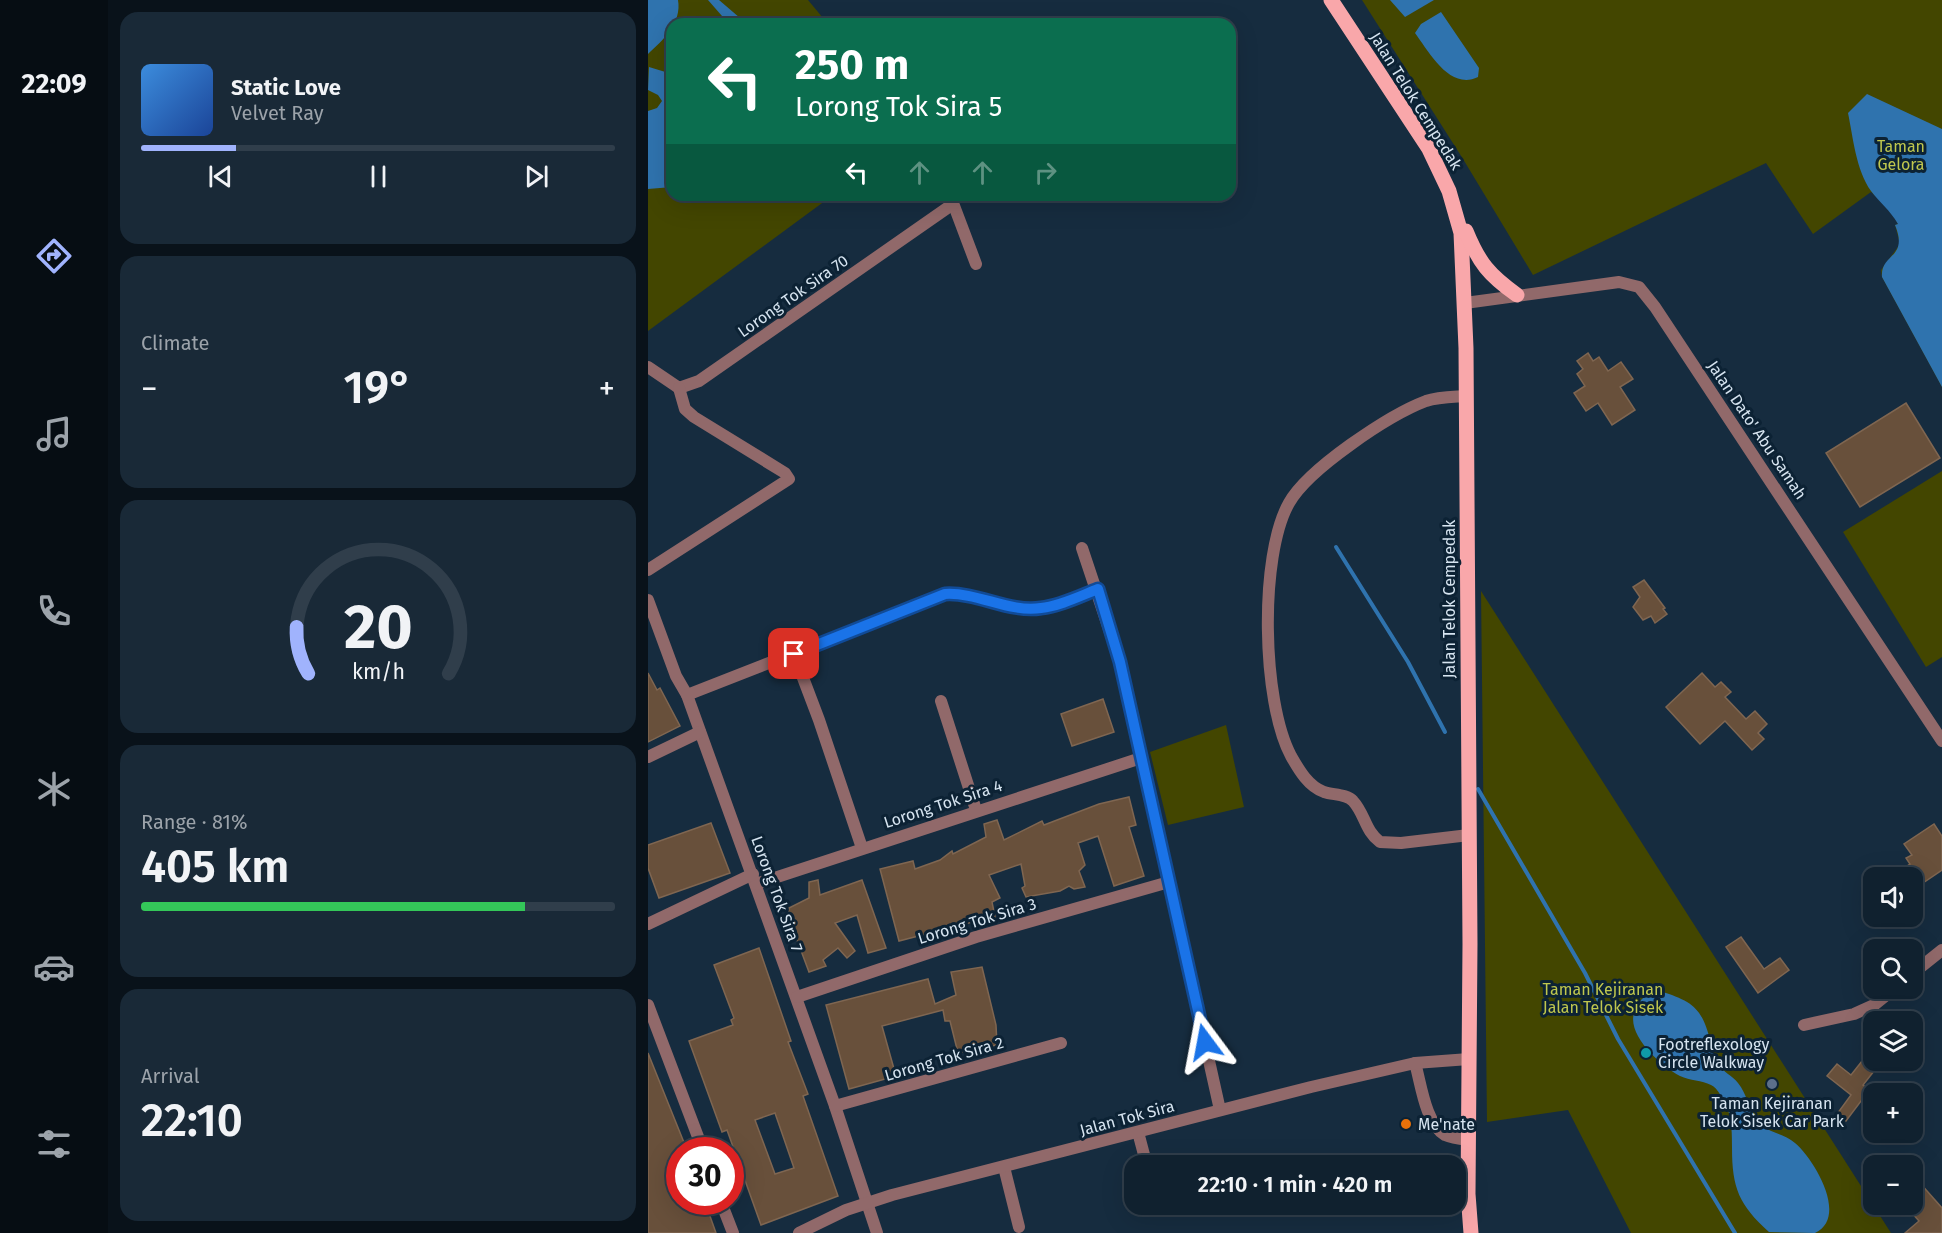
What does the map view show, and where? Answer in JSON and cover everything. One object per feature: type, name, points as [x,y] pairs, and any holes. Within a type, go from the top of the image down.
[{"type":"main road","name":"Jalan Telok Cempedak","points":[[1331,0],[1429,149],[1443,175],[1457,212],[1463,252],[1466,396],[1471,1233]]},
{"type":"main road","points":[[1457,212],[1481,264],[1517,295]]},
{"type":"street","name":"Lorong Tok Sira 70","points":[[679,388],[699,381],[725,365],[948,201]]},
{"type":"street","points":[[952,201],[976,264]]},
{"type":"street","name":"Jalan Dato' Abu Samah","points":[[1465,303],[1619,282],[1639,287],[1647,295],[1942,741]]},
{"type":"street","points":[[648,367],[679,388],[681,401],[690,413],[785,472],[789,479],[648,570]]},
{"type":"street","points":[[1466,396],[1426,401],[1384,423],[1306,479],[1285,509],[1272,569],[1268,662],[1274,703],[1289,753],[1316,788],[1348,797],[1353,801],[1369,832],[1380,842],[1401,843],[1468,835]]},
{"type":"street","points":[[1082,548],[1098,589],[1120,662],[1220,1110]]},
{"type":"street","points":[[687,695],[945,594],[960,593],[1024,608],[1040,609],[1098,589]]},
{"type":"street","name":"Lorong Tok Sira 7","points":[[648,600],[650,615],[676,676],[687,695],[755,879],[877,1233]]},
{"type":"street","points":[[794,654],[862,848]]},
{"type":"street","points":[[941,701],[976,810]]},
{"type":"street","points":[[648,757],[700,732]]},
{"type":"street","name":"Lorong Tok Sira 4","points":[[648,924],[755,879],[862,848],[1141,758]]},
{"type":"street","name":"Lorong Tok Sira 3","points":[[797,997],[976,937],[1169,882]]},
{"type":"street","points":[[1923,965],[1942,950]]},
{"type":"street","points":[[1804,1025],[1854,1014],[1881,999]]},
{"type":"street","points":[[648,1005],[698,1137]]},
{"type":"street","name":"Lorong Tok Sira 2","points":[[835,1106],[1061,1043]]},
{"type":"street","name":"Jalan Tok Sira","points":[[799,1233],[867,1203],[1220,1110],[1415,1063],[1469,1059]]},
{"type":"street","points":[[1415,1063],[1428,1108],[1439,1130],[1446,1135],[1469,1140]]},
{"type":"street","points":[[1138,1132],[1144,1155]]},
{"type":"street","points":[[1004,1167],[1019,1227]]},
{"type":"street","points":[[727,1215],[733,1233]]},
{"type":"green space","points":[[648,0],[808,0],[823,18],[666,18],[666,201],[825,201],[648,331]]},
{"type":"green space","points":[[1362,0],[1942,0],[1942,387],[1882,277],[1881,270],[1900,244],[1895,225],[1898,224],[1890,209],[1871,192],[1813,234],[1766,163],[1533,275],[1463,159]]},
{"type":"green space","points":[[1942,471],[1942,657],[1926,667],[1843,532]]},
{"type":"green space","name":"Taman Kejiranan Jalan Telok Sisek","points":[[1481,591],[1863,1189],[1863,1215],[1880,1215],[1891,1233],[1631,1233],[1568,1110],[1487,1122]]},
{"type":"green space","points":[[1226,725],[1244,807],[1168,825],[1150,752]]},
{"type":"water","points":[[648,0],[678,0],[676,18],[666,18],[666,35],[648,54]]},
{"type":"water","points":[[708,0],[719,0],[740,18],[724,18]]},
{"type":"water","points":[[1390,0],[1434,0],[1405,17]]},
{"type":"water","points":[[1441,12],[1479,68],[1478,77],[1468,80],[1458,79],[1449,74],[1434,59],[1415,33],[1421,24]]},
{"type":"water","points":[[649,67],[666,72],[666,188],[648,189],[648,111],[657,108],[662,101],[658,95],[648,90]]},
{"type":"water","name":"Taman Gelora","points":[[1867,94],[1942,129],[1942,387],[1882,277],[1885,264],[1897,250],[1899,244],[1895,225],[1898,224],[1866,183],[1856,153],[1848,113]]},
{"type":"water","points":[[1660,991],[1681,999],[1695,1008],[1708,1031],[1717,1062],[1741,1087],[1757,1120],[1765,1128],[1795,1143],[1819,1174],[1829,1202],[1829,1214],[1825,1225],[1815,1233],[1769,1232],[1744,1204],[1736,1185],[1732,1162],[1730,1117],[1721,1095],[1711,1085],[1684,1078],[1664,1066],[1648,1050],[1636,1031],[1633,1022],[1638,1004],[1647,995]]},
{"type":"building","points":[[1588,353],[1593,361],[1599,357],[1608,371],[1621,362],[1633,379],[1620,387],[1635,410],[1612,425],[1598,403],[1586,411],[1574,393],[1585,386],[1577,374],[1583,369],[1577,361]]},
{"type":"building","points":[[1906,403],[1940,458],[1860,507],[1826,453]]},
{"type":"building","points":[[1644,580],[1667,614],[1655,623],[1651,616],[1643,620],[1633,607],[1640,597],[1633,587]]},
{"type":"building","points":[[648,673],[657,690],[660,688],[680,726],[648,742]]},
{"type":"building","points":[[1702,673],[1715,687],[1721,682],[1731,692],[1725,697],[1746,719],[1755,711],[1767,724],[1758,733],[1764,739],[1752,750],[1725,721],[1700,744],[1666,707]]},
{"type":"building","points":[[1103,699],[1114,732],[1072,746],[1061,714]]},
{"type":"building","points":[[1129,797],[1136,825],[1129,827],[1144,876],[1114,886],[1098,836],[1078,843],[1085,865],[1079,871],[1085,887],[1074,889],[1069,886],[1060,891],[1026,897],[1022,888],[1025,886],[1021,864],[989,875],[1000,898],[992,902],[995,917],[938,930],[937,937],[927,939],[926,934],[899,941],[880,869],[913,861],[915,869],[940,860],[952,851],[953,854],[986,837],[984,824],[997,820],[1004,840],[1042,821],[1044,825],[1099,804]]},
{"type":"building","points":[[711,823],[730,873],[659,898],[648,868],[648,845]]},
{"type":"building","points":[[1934,824],[1942,836],[1942,870],[1923,883],[1923,867],[1906,867],[1910,864],[1906,858],[1912,855],[1904,844]]},
{"type":"building","points":[[818,880],[820,895],[862,880],[886,948],[868,953],[857,915],[835,923],[855,951],[847,958],[838,948],[823,960],[826,966],[809,972],[800,948],[802,946],[787,930],[787,923],[789,908],[809,898],[809,882]]},
{"type":"building","points":[[1741,937],[1764,969],[1780,958],[1789,970],[1758,993],[1726,947]]},
{"type":"building","points":[[759,948],[791,1041],[788,1042],[808,1094],[803,1096],[838,1196],[761,1225],[744,1178],[744,1137],[730,1137],[727,1130],[722,1132],[689,1041],[733,1025],[731,1020],[734,1018],[714,965]],"holes":[[[775,1113],[794,1168],[775,1174],[755,1120]]]},
{"type":"building","points":[[982,967],[996,1025],[997,1045],[958,1053],[950,1021],[945,1021],[943,1010],[882,1026],[896,1076],[849,1089],[826,1005],[928,979],[935,1004],[956,995],[951,972]]},
{"type":"building","points":[[648,1053],[682,1137],[666,1137],[666,1215],[710,1215],[716,1233],[648,1233]]},
{"type":"building","points":[[1862,1061],[1863,1071],[1874,1071],[1863,1083],[1863,1103],[1861,1101],[1846,1121],[1837,1114],[1851,1095],[1827,1076],[1837,1064],[1851,1075]]},
{"type":"building","points":[[1923,1186],[1942,1208],[1942,1233],[1905,1233],[1919,1221],[1914,1215],[1923,1215]]},
{"type":"waterway","points":[[1336,547],[1408,662],[1445,732]]},
{"type":"waterway","points":[[1478,789],[1585,973],[1618,1039],[1735,1233]]},
{"type":"place","name":"Footreflexology Circle Walkway","points":[[1646,1053]]},
{"type":"place","name":"Taman Kejiranan Telok Sisek Car Park","points":[[1772,1084]]},
{"type":"place","name":"Me'nate","points":[[1406,1124]]},
{"type":"route","points":[[794,654],[945,594],[960,593],[1024,608],[1040,609],[1098,589],[1120,662],[1205,1042]]}]
